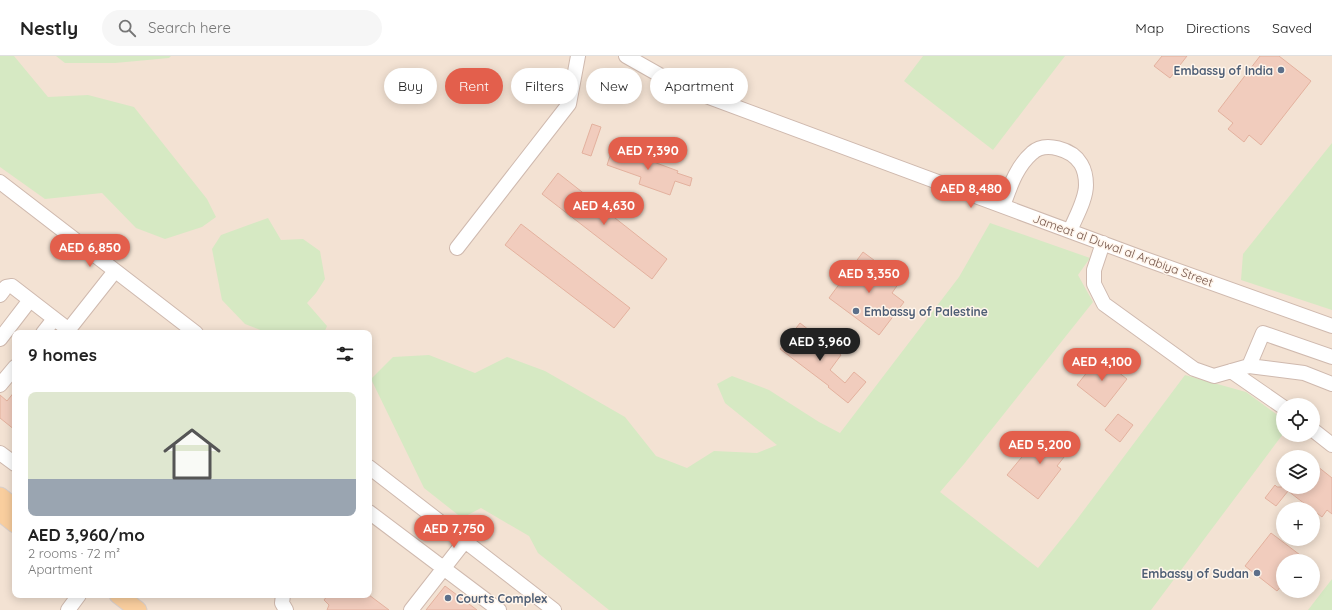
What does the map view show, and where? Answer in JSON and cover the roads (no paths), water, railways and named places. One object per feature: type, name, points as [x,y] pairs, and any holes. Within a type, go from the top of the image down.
[{"type":"main road","points":[[0,496],[12,506]]},
{"type":"main road","points":[[0,512],[12,522]]},
{"type":"main road","points":[[112,598],[128,610]]},
{"type":"main road","points":[[122,598],[138,610]]},
{"type":"main road","points":[[133,598],[148,610]]},
{"type":"street","points":[[457,248],[569,104],[578,56]]},
{"type":"street","name":"Jameat al Duwal al Arabiya Street","points":[[626,56],[672,82],[698,93],[1070,231],[1332,326]]},
{"type":"street","points":[[1003,206],[1014,175],[1033,151],[1046,147],[1057,148],[1075,157],[1081,164],[1086,185],[1070,231]]},
{"type":"street","points":[[0,182],[192,330]]},
{"type":"street","points":[[1103,243],[1094,270],[1094,284],[1104,304],[1194,369],[1214,376],[1249,366],[1304,373],[1332,384]]},
{"type":"street","points":[[68,330],[115,271]]},
{"type":"street","points":[[0,294],[10,285],[66,330]]},
{"type":"street","points":[[0,339],[30,300]]},
{"type":"street","points":[[45,330],[54,319]]},
{"type":"street","points":[[1249,366],[1263,333],[1332,357]]},
{"type":"street","points":[[0,385],[12,371]]},
{"type":"street","points":[[1231,371],[1276,402]]},
{"type":"street","points":[[1320,436],[1332,445]]},
{"type":"street","points":[[0,453],[12,462]]},
{"type":"street","points":[[372,469],[554,610]]},
{"type":"street","points":[[372,514],[499,610]]},
{"type":"street","points":[[411,610],[465,541]]},
{"type":"street","points":[[68,610],[77,598]]},
{"type":"street","points":[[283,598],[282,603],[286,610]]},
{"type":"place","name":"Embassy of India","points":[[1281,70]]},
{"type":"place","name":"Embassy of Palestine","points":[[856,311]]},
{"type":"place","name":"Embassy of Sudan","points":[[1257,573]]},
{"type":"place","name":"Courts Complex","points":[[448,598]]}]
